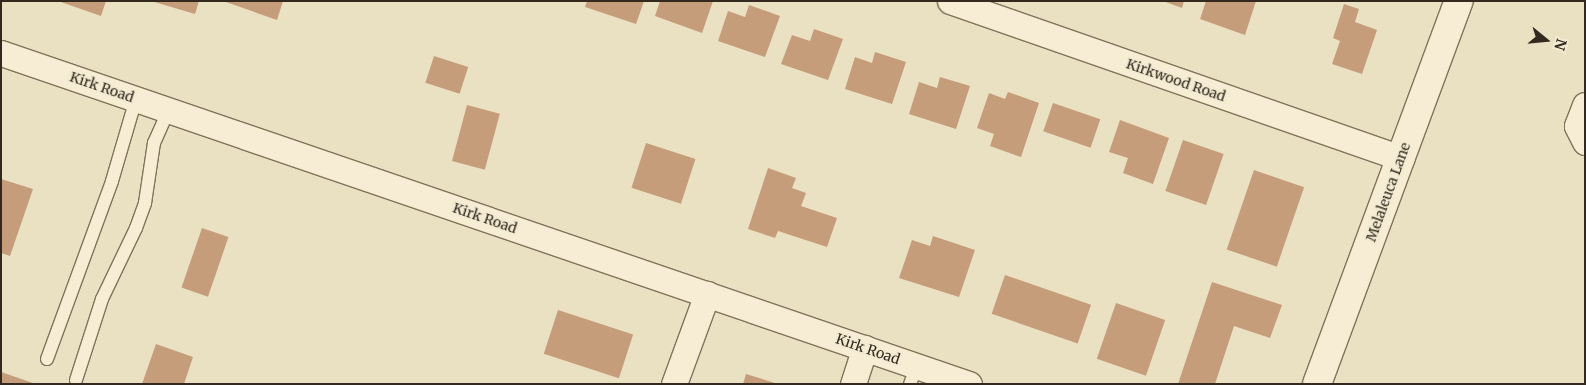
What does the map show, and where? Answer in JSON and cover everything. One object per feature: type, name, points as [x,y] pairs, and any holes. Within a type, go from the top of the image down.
[{"type":"street","name":"Kirkwood Road","points":[[950,1],[1401,158]]},
{"type":"street","name":"Melaleuca Lane","points":[[1317,384],[1459,1]]},
{"type":"street","name":"Kirk Road","points":[[1,53],[865,348],[914,375],[969,384]]},
{"type":"street","points":[[1585,105],[1577,126],[1585,142]]},
{"type":"street","points":[[674,384],[707,294]]},
{"type":"street","points":[[852,384],[865,348]]},
{"type":"lane","points":[[47,359],[112,181],[136,99]]},
{"type":"lane","points":[[76,380],[102,299],[136,228],[144,203],[154,143],[169,110]]},
{"type":"building","points":[[58,1],[106,1],[101,16]]},
{"type":"building","points":[[151,1],[199,1],[195,14]]},
{"type":"building","points":[[223,1],[283,1],[277,20]]},
{"type":"building","points":[[587,1],[644,1],[636,24],[585,7]]},
{"type":"building","points":[[660,1],[713,1],[702,33],[655,16]]},
{"type":"building","points":[[1163,1],[1184,1],[1182,8]]},
{"type":"building","points":[[1206,1],[1256,1],[1245,35],[1200,19]]},
{"type":"building","points":[[1344,4],[1359,9],[1355,22],[1377,30],[1362,74],[1332,64],[1340,41],[1333,38]]},
{"type":"building","points":[[749,5],[780,16],[765,57],[718,41],[728,11],[745,17]]},
{"type":"building","points":[[814,29],[843,39],[828,80],[781,64],[792,35],[810,41]]},
{"type":"building","points":[[875,52],[906,62],[892,104],[845,89],[855,57],[872,63]]},
{"type":"building","points":[[434,56],[468,67],[460,94],[425,83]]},
{"type":"building","points":[[940,77],[970,86],[956,129],[909,114],[919,82],[937,88]]},
{"type":"building","points":[[1008,92],[1039,103],[1021,157],[990,146],[994,134],[977,128],[989,93],[1005,99]]},
{"type":"building","points":[[1053,103],[1100,119],[1091,148],[1043,131]]},
{"type":"building","points":[[467,105],[500,114],[485,170],[452,161]]},
{"type":"building","points":[[1120,120],[1169,138],[1153,184],[1123,173],[1128,158],[1109,152]]},
{"type":"building","points":[[1183,140],[1224,154],[1206,205],[1165,191]]},
{"type":"building","points":[[646,143],[695,159],[681,204],[631,188]]},
{"type":"building","points":[[768,168],[796,178],[792,188],[806,193],[801,206],[837,218],[827,247],[778,231],[775,238],[748,229]]},
{"type":"building","points":[[1254,170],[1304,187],[1277,267],[1227,249]]},
{"type":"building","points":[[1,179],[33,189],[10,256],[1,253]]},
{"type":"building","points":[[202,228],[228,237],[208,297],[181,288]]},
{"type":"building","points":[[933,236],[975,250],[959,297],[899,278],[912,240],[930,246]]},
{"type":"building","points":[[1005,275],[1091,305],[1078,343],[992,314]]},
{"type":"building","points":[[1212,282],[1282,305],[1270,338],[1234,326],[1215,384],[1178,384]]},
{"type":"building","points":[[1116,303],[1165,320],[1146,376],[1097,359]]},
{"type":"building","points":[[558,310],[633,334],[619,378],[544,354]]},
{"type":"building","points":[[156,344],[193,357],[184,384],[142,384]]},
{"type":"building","points":[[1,372],[33,383],[33,384],[1,384]]},
{"type":"building","points":[[746,374],[775,383],[775,384],[743,384]]}]
